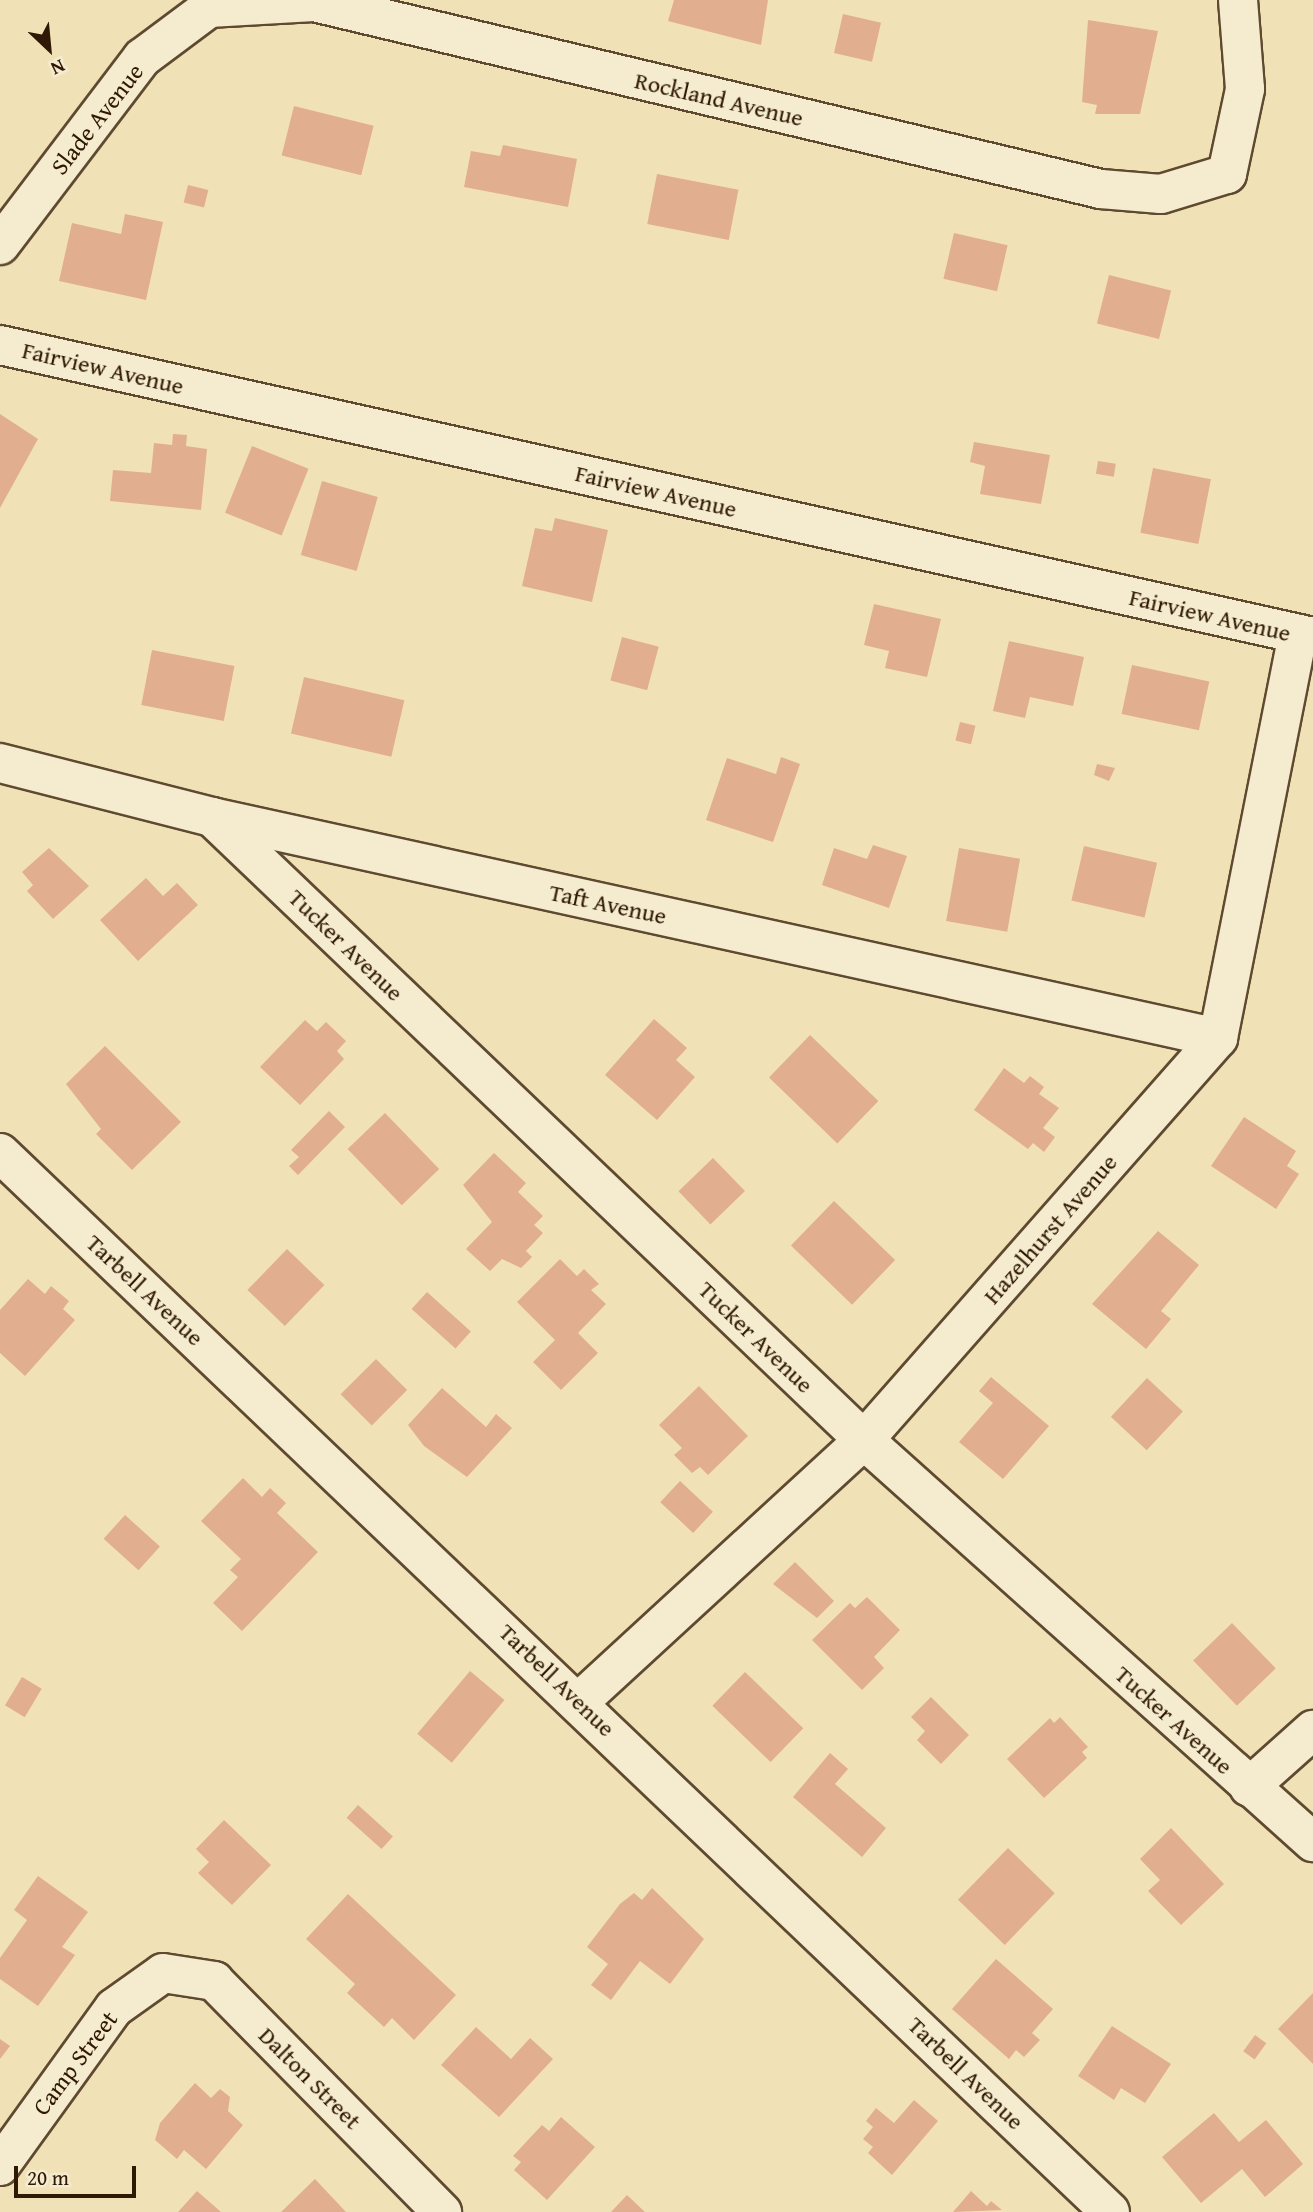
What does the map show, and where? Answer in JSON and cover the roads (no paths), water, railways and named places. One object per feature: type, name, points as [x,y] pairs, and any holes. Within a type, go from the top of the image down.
[{"type":"street","name":"Rockland Avenue","points":[[209,8],[314,2],[1101,189],[1161,194],[1227,174],[1245,89],[1238,0]]},
{"type":"street","name":"Slade Avenue","points":[[0,245],[142,58],[209,8]]},
{"type":"street","name":"Fairview Avenue","points":[[0,345],[1306,636]]},
{"type":"street","points":[[1218,1038],[1306,636]]},
{"type":"street","name":"Taft Avenue","points":[[0,763],[212,817],[1218,1038]]},
{"type":"street","name":"Tucker Avenue","points":[[212,817],[864,1440],[1313,1842]]},
{"type":"street","name":"Hazelhurst Avenue","points":[[580,1701],[864,1440],[1218,1038]]},
{"type":"street","name":"Tarbell Avenue","points":[[0,1153],[580,1701],[1110,2212]]},
{"type":"street","points":[[1249,1787],[1313,1730]]},
{"type":"street","name":"Camp Street","points":[[0,2166],[114,2008],[163,1973]]},
{"type":"street","name":"Dalton Street","points":[[163,1973],[214,1981],[442,2212]]}]
